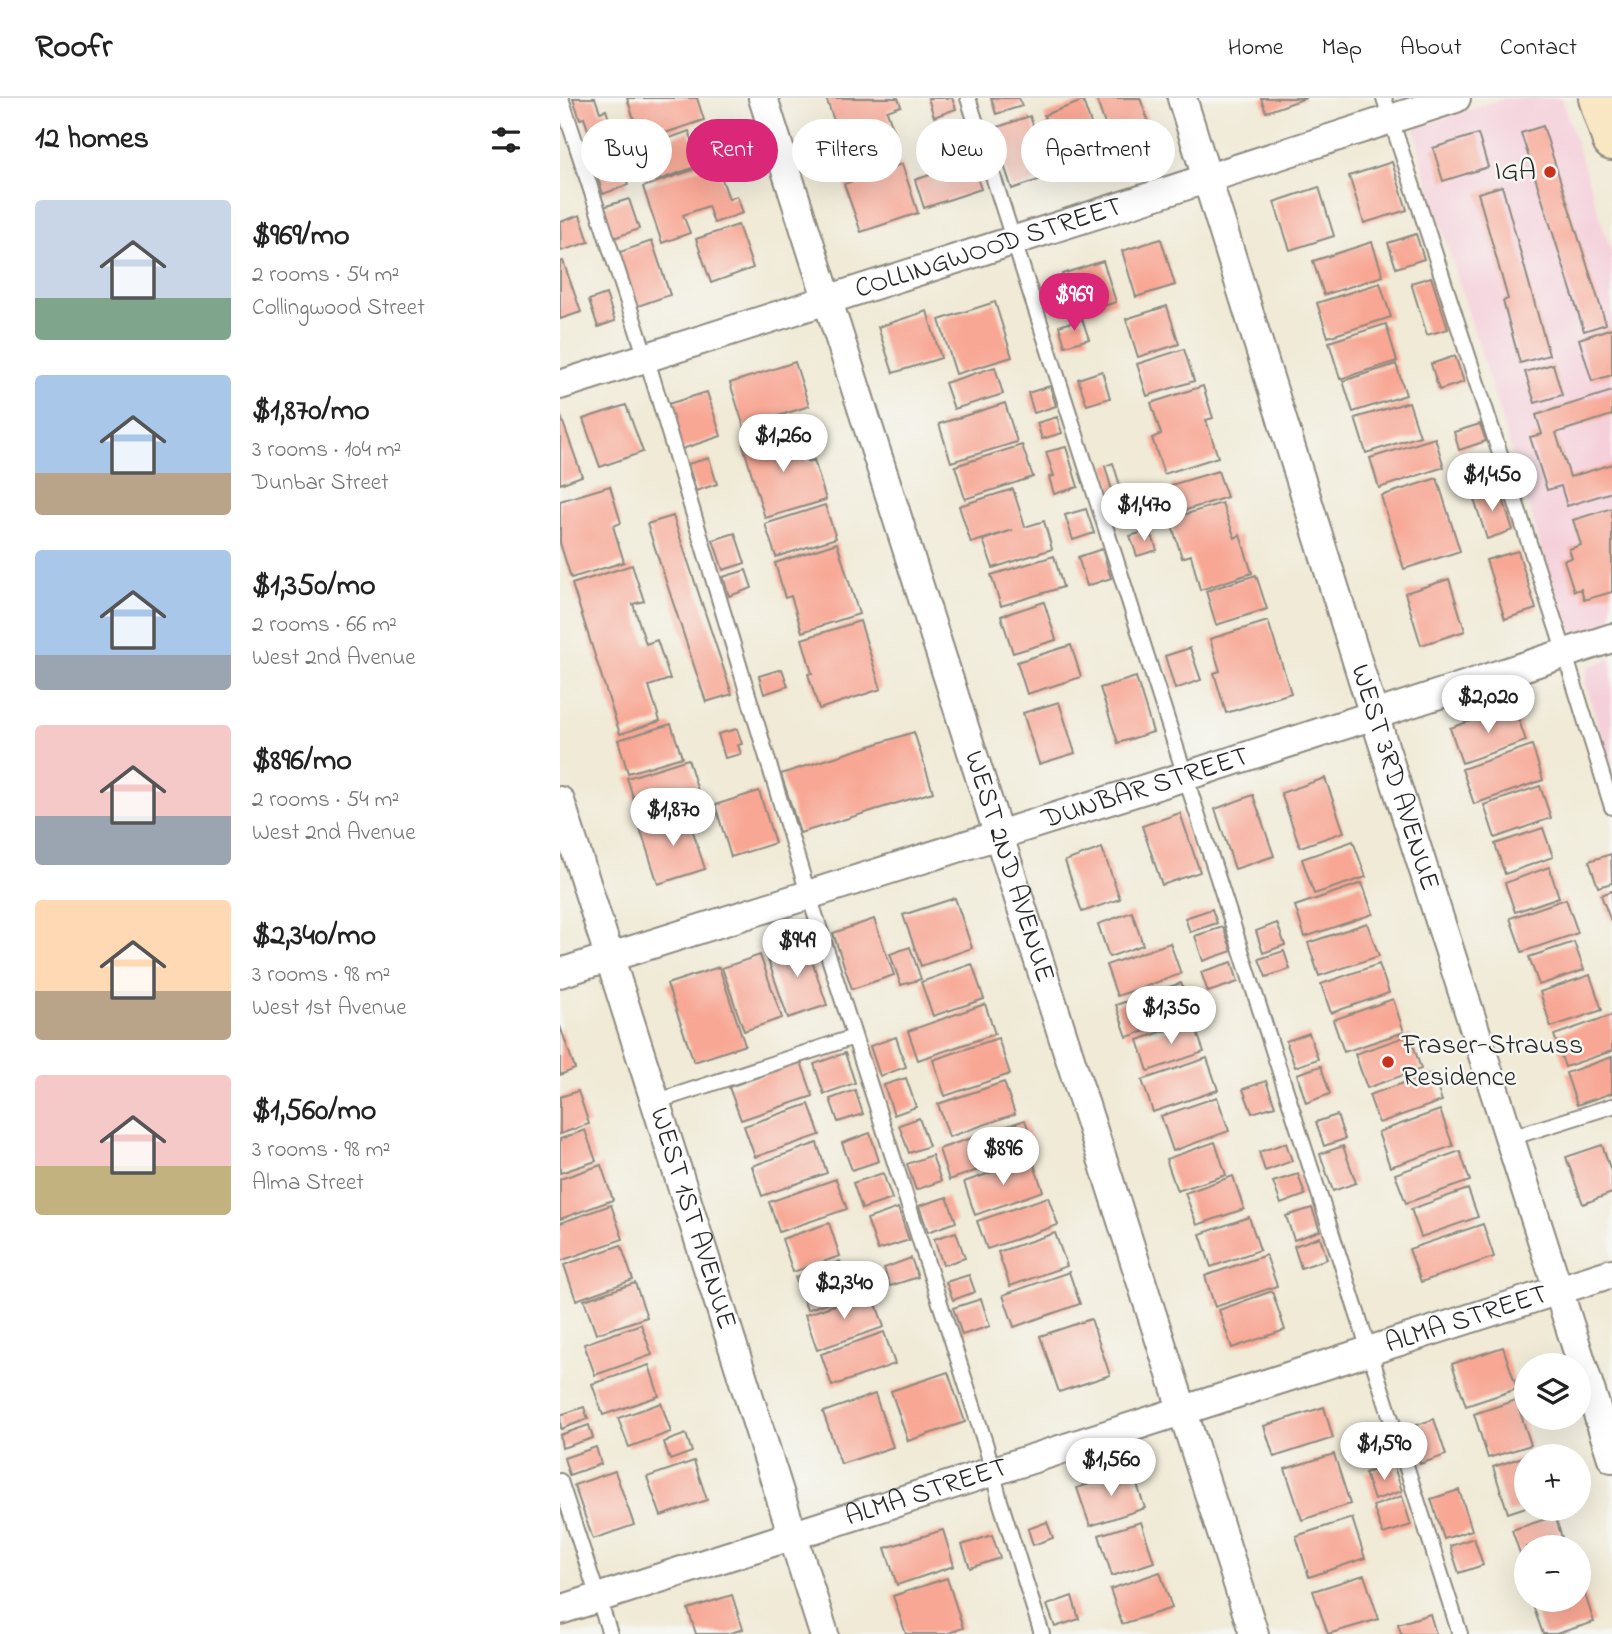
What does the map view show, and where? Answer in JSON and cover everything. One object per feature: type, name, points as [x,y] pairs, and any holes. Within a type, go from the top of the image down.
[{"type":"main road","points":[[1598,98],[1612,141]]},
{"type":"street","name":"WEST 2ND AVENUE","points":[[764,98],[1254,1634]]},
{"type":"street","name":"WEST 3RD AVENUE","points":[[1182,98],[1374,715],[1612,1458]]},
{"type":"street","name":"COLLINGWOOD STREET","points":[[560,385],[1208,178],[1387,109],[1456,98]]},
{"type":"street","name":"DUNBAR STREET","points":[[560,974],[1612,638]]},
{"type":"street","name":"WEST 1ST AVENUE","points":[[560,801],[824,1634]]},
{"type":"street","name":"ALMA STREET","points":[[560,1610],[1612,1273]]},
{"type":"lane","points":[[561,98],[646,357],[808,894],[993,1471],[1042,1634]]},
{"type":"lane","points":[[968,98],[1460,1634]]},
{"type":"lane","points":[[1387,109],[1612,807]]},
{"type":"lane","points":[[655,1102],[854,1037]]},
{"type":"lane","points":[[1510,1138],[1612,1106]]},
{"type":"lane","points":[[560,1480],[610,1634]]},
{"type":"shaded area","points":[[1505,98],[1560,98],[1563,102],[1612,254],[1612,623],[1577,634],[1563,618],[1421,160],[1415,128]]},
{"type":"shaded area","points":[[1612,658],[1612,768],[1585,682],[1588,667]]},
{"type":"building","points":[[573,98],[595,98],[600,112],[606,110],[609,119],[584,118],[580,119]]},
{"type":"building","points":[[627,98],[697,98],[704,119],[686,119],[686,126],[672,131],[672,119],[634,119]]},
{"type":"building","points":[[826,98],[898,98],[901,106],[887,111],[890,119],[833,119]]},
{"type":"building","points":[[928,98],[952,98],[956,109],[934,117]]},
{"type":"building","points":[[991,98],[1019,98],[1022,106],[996,114]]},
{"type":"building","points":[[1096,98],[1140,98],[1147,119],[1103,119]]},
{"type":"building","points":[[1261,98],[1306,98],[1266,112]]},
{"type":"building","points":[[1083,101],[1089,119],[1045,119],[1044,115]]},
{"type":"building","points":[[1021,119],[1021,182],[1032,182],[1012,189],[1007,174],[1007,124]]},
{"type":"building","points":[[1543,126],[1606,324],[1584,331],[1521,133]]},
{"type":"building","points":[[686,132],[686,170],[672,175],[672,137]]},
{"type":"building","points":[[1478,134],[1488,167],[1443,181],[1433,148]]},
{"type":"building","points":[[1392,162],[1407,210],[1364,223],[1349,176]]},
{"type":"building","points":[[902,164],[918,213],[861,232],[844,184],[902,182]]},
{"type":"building","points":[[686,172],[686,182],[723,182],[729,199],[737,196],[743,213],[714,223],[708,206],[683,215],[690,233],[662,243],[643,187],[658,182],[672,182],[672,177]]},
{"type":"building","points":[[915,180],[978,182],[981,189],[924,208]]},
{"type":"building","points":[[599,182],[627,182],[628,185],[603,194]]},
{"type":"building","points":[[1502,186],[1549,355],[1520,363],[1503,301],[1508,299],[1478,193]]},
{"type":"building","points":[[1319,187],[1334,236],[1290,250],[1274,202]]},
{"type":"building","points":[[629,199],[639,229],[614,238],[603,207]]},
{"type":"building","points":[[580,215],[589,242],[561,251],[560,222]]},
{"type":"building","points":[[738,225],[753,268],[711,283],[696,239]]},
{"type":"building","points":[[1416,234],[1424,259],[1396,268],[1388,243]]},
{"type":"building","points":[[1161,239],[1175,285],[1136,297],[1122,251]]},
{"type":"building","points":[[652,241],[670,295],[635,307],[617,253]]},
{"type":"building","points":[[1372,242],[1383,276],[1324,295],[1313,261]]},
{"type":"building","points":[[563,261],[581,312],[560,319],[560,262]]},
{"type":"building","points":[[1103,261],[1116,302],[1075,315],[1062,274]]},
{"type":"building","points":[[1431,277],[1448,329],[1427,335],[1411,283]]},
{"type":"building","points":[[1380,283],[1391,317],[1328,337],[1317,303]]},
{"type":"building","points":[[606,294],[615,321],[598,327],[589,300]]},
{"type":"building","points":[[995,302],[1012,357],[956,374],[939,320]]},
{"type":"building","points":[[1167,306],[1179,344],[1138,357],[1126,319]]},
{"type":"building","points":[[927,311],[941,358],[893,373],[878,327]]},
{"type":"building","points":[[1082,319],[1089,339],[1065,346],[1059,326]]},
{"type":"building","points":[[1386,324],[1397,361],[1340,379],[1329,342]]},
{"type":"building","points":[[1612,328],[1612,375],[1592,381],[1579,339]]},
{"type":"building","points":[[1184,349],[1194,381],[1147,396],[1137,364]]},
{"type":"building","points":[[1455,356],[1464,382],[1439,390],[1431,364]]},
{"type":"building","points":[[795,362],[809,406],[744,427],[730,383]]},
{"type":"building","points":[[1396,364],[1406,395],[1353,412],[1343,381]]},
{"type":"building","points":[[1553,364],[1562,395],[1535,403],[1525,372]]},
{"type":"building","points":[[995,367],[1003,394],[954,409],[945,383]]},
{"type":"building","points":[[1102,371],[1110,398],[1087,405],[1078,379]]},
{"type":"building","points":[[1050,386],[1056,406],[1034,413],[1028,393]]},
{"type":"building","points":[[1203,386],[1213,418],[1206,420],[1218,457],[1164,474],[1152,438],[1161,434],[1151,403]]},
{"type":"building","points":[[1612,391],[1612,415],[1556,433],[1570,477],[1612,464],[1612,492],[1567,506],[1561,486],[1547,490],[1530,437],[1542,434],[1536,415]]},
{"type":"building","points":[[707,392],[721,436],[679,450],[665,405]]},
{"type":"building","points":[[1409,402],[1420,436],[1366,453],[1355,418]]},
{"type":"building","points":[[1005,403],[1017,442],[951,462],[939,424]]},
{"type":"building","points":[[626,405],[643,452],[600,467],[583,419]]},
{"type":"building","points":[[560,414],[582,476],[560,484]]},
{"type":"building","points":[[1057,417],[1062,433],[1042,439],[1037,423]]},
{"type":"building","points":[[1480,424],[1486,441],[1459,450],[1454,432]]},
{"type":"building","points":[[796,429],[807,462],[814,460],[826,500],[765,518],[743,445]]},
{"type":"building","points":[[1435,438],[1444,467],[1379,488],[1370,458]]},
{"type":"building","points":[[1022,445],[1033,477],[965,499],[955,466]]},
{"type":"building","points":[[1066,447],[1078,487],[1054,494],[1049,477],[1054,476],[1046,452]]},
{"type":"building","points":[[709,458],[717,484],[696,491],[688,464]]},
{"type":"building","points":[[1488,462],[1493,479],[1472,486],[1467,469]]},
{"type":"building","points":[[1113,463],[1122,492],[1113,494],[1105,466]]},
{"type":"building","points":[[1218,471],[1227,497],[1180,512],[1171,485]]},
{"type":"building","points":[[1437,478],[1460,551],[1404,569],[1381,496]]},
{"type":"building","points":[[610,486],[621,523],[613,526],[624,562],[571,578],[560,543],[560,501]]},
{"type":"building","points":[[1494,486],[1499,500],[1503,499],[1513,530],[1487,539],[1472,493]]},
{"type":"building","points":[[1013,489],[1025,527],[1044,521],[1052,549],[993,568],[983,540],[1013,530],[971,543],[959,506]]},
{"type":"building","points":[[1142,489],[1151,517],[1125,525],[1116,498]]},
{"type":"building","points":[[1222,503],[1235,538],[1240,535],[1252,573],[1200,590],[1191,555],[1182,558],[1170,519]]},
{"type":"building","points":[[825,505],[836,538],[776,557],[765,524]]},
{"type":"building","points":[[1612,508],[1612,592],[1584,600],[1581,589],[1574,591],[1564,560],[1572,558],[1569,549],[1581,545],[1573,520]]},
{"type":"building","points":[[1086,509],[1094,533],[1073,540],[1065,515]]},
{"type":"building","points":[[673,516],[732,694],[706,702],[647,524]]},
{"type":"building","points":[[1150,530],[1157,550],[1137,556],[1130,536]]},
{"type":"building","points":[[735,533],[745,563],[723,570],[713,540]]},
{"type":"building","points":[[837,543],[859,614],[802,632],[791,596],[785,598],[775,563]]},
{"type":"building","points":[[1102,549],[1111,578],[1087,586],[1078,557]]},
{"type":"building","points":[[1518,551],[1536,609],[1505,619],[1486,560]]},
{"type":"building","points":[[1054,556],[1063,587],[1001,606],[991,575]]},
{"type":"building","points":[[632,565],[644,601],[633,604],[646,644],[657,640],[670,679],[649,686],[660,721],[620,734],[572,584]]},
{"type":"building","points":[[746,570],[752,588],[729,596],[723,577]]},
{"type":"building","points":[[1256,575],[1267,609],[1216,625],[1206,591]]},
{"type":"building","points":[[1449,579],[1465,631],[1421,645],[1405,593]]},
{"type":"building","points":[[1044,602],[1056,640],[1013,653],[1001,616]]},
{"type":"building","points":[[860,621],[881,689],[819,709],[808,674],[812,673],[802,639]]},
{"type":"building","points":[[1268,621],[1291,693],[1226,713],[1214,673],[1220,671],[1210,639]]},
{"type":"building","points":[[1071,645],[1081,677],[1027,694],[1017,662]]},
{"type":"building","points":[[1190,648],[1201,680],[1175,689],[1165,656]]},
{"type":"building","points":[[782,669],[788,686],[764,694],[759,676]]},
{"type":"building","points":[[1136,677],[1153,732],[1118,743],[1100,688]]},
{"type":"building","points":[[1059,702],[1075,753],[1039,764],[1023,713]]},
{"type":"building","points":[[1514,706],[1526,741],[1462,763],[1450,728]]},
{"type":"building","points":[[671,724],[682,757],[628,773],[618,740]]},
{"type":"building","points":[[737,729],[742,744],[738,745],[741,754],[725,758],[718,734]]},
{"type":"building","points":[[914,732],[933,792],[800,833],[781,774]]},
{"type":"building","points":[[1532,745],[1543,780],[1474,804],[1462,769]]},
{"type":"building","points":[[688,759],[700,797],[639,816],[627,778]]},
{"type":"building","points":[[1325,778],[1344,832],[1300,847],[1281,793]]},
{"type":"building","points":[[1540,786],[1551,818],[1495,838],[1484,805]]},
{"type":"building","points":[[759,791],[775,843],[731,857],[715,805]]},
{"type":"building","points":[[1253,795],[1274,856],[1235,869],[1215,809]]},
{"type":"building","points":[[687,813],[705,869],[658,884],[640,828]]},
{"type":"building","points":[[1180,813],[1200,872],[1162,885],[1142,826]]},
{"type":"building","points":[[1543,828],[1553,857],[1505,874],[1495,844]]},
{"type":"building","points":[[1353,841],[1366,877],[1314,894],[1302,859]]},
{"type":"building","points":[[1102,848],[1120,899],[1082,912],[1065,861]]},
{"type":"building","points":[[1611,854],[1612,883],[1598,887],[1589,861]]},
{"type":"building","points":[[1549,867],[1559,897],[1515,912],[1505,883]]},
{"type":"building","points":[[1362,883],[1373,914],[1305,937],[1295,906]]},
{"type":"building","points":[[1612,891],[1612,924],[1601,895]]},
{"type":"building","points":[[955,898],[972,948],[921,966],[903,915]]},
{"type":"building","points":[[1566,899],[1578,933],[1522,952],[1510,918]]},
{"type":"building","points":[[1212,909],[1217,923],[1190,932],[1185,918]]},
{"type":"building","points":[[1132,912],[1143,945],[1109,957],[1098,924]]},
{"type":"building","points":[[874,919],[894,975],[852,989],[833,933]]},
{"type":"building","points":[[1277,923],[1285,945],[1263,953],[1256,931]]},
{"type":"building","points":[[1367,923],[1379,956],[1319,976],[1308,943]]},
{"type":"building","points":[[1223,927],[1232,951],[1203,961],[1195,936]]},
{"type":"building","points":[[805,940],[827,1005],[788,1018],[766,954]]},
{"type":"building","points":[[1574,942],[1584,970],[1539,985],[1529,957]]},
{"type":"building","points":[[1170,943],[1181,974],[1117,996],[1106,965]]},
{"type":"building","points":[[910,947],[921,979],[901,985],[890,954]]},
{"type":"building","points":[[1284,951],[1290,969],[1266,977],[1259,959]]},
{"type":"building","points":[[760,955],[782,1018],[744,1031],[722,968]]},
{"type":"building","points":[[1232,962],[1238,982],[1208,992],[1201,972]]},
{"type":"building","points":[[972,964],[984,999],[933,1016],[921,982]]},
{"type":"building","points":[[1379,964],[1389,993],[1331,1013],[1321,984]]},
{"type":"building","points":[[719,967],[745,1045],[694,1062],[667,984]]},
{"type":"building","points":[[1590,975],[1602,1010],[1551,1027],[1540,992]]},
{"type":"building","points":[[1181,983],[1192,1015],[1127,1037],[1116,1005]]},
{"type":"building","points":[[1393,999],[1404,1032],[1344,1052],[1333,1020]]},
{"type":"building","points":[[985,1004],[995,1034],[918,1060],[908,1031]]},
{"type":"building","points":[[1612,1015],[1612,1051],[1565,1067],[1554,1035]]},
{"type":"building","points":[[1193,1021],[1204,1052],[1148,1071],[1138,1040]]},
{"type":"building","points":[[560,1026],[575,1069],[560,1075]]},
{"type":"building","points":[[1309,1033],[1318,1059],[1295,1067],[1286,1041]]},
{"type":"building","name":"Fraser-Strauss Residence","points":[[1410,1035],[1421,1069],[1367,1088],[1355,1054]]},
{"type":"building","points":[[896,1037],[906,1067],[880,1076],[870,1046]]},
{"type":"building","points":[[998,1038],[1010,1074],[945,1096],[933,1060]]},
{"type":"building","points":[[845,1053],[855,1083],[824,1094],[814,1064]]},
{"type":"building","points":[[1612,1057],[1612,1093],[1577,1105],[1566,1073]]},
{"type":"building","points":[[1207,1058],[1218,1090],[1153,1112],[1142,1080]]},
{"type":"building","points":[[801,1062],[813,1096],[741,1120],[729,1087]]},
{"type":"building","points":[[1321,1066],[1330,1094],[1306,1103],[1297,1074]]},
{"type":"building","points":[[1432,1073],[1442,1101],[1379,1123],[1369,1095]]},
{"type":"building","points":[[906,1078],[916,1107],[894,1115],[884,1085]]},
{"type":"building","points":[[1266,1081],[1275,1106],[1252,1113],[1243,1089]]},
{"type":"building","points":[[1004,1082],[1015,1114],[949,1137],[938,1104]]},
{"type":"building","points":[[855,1090],[863,1114],[838,1122],[830,1099]]},
{"type":"building","points":[[578,1091],[589,1124],[560,1134],[560,1097]]},
{"type":"building","points":[[1217,1097],[1229,1131],[1173,1151],[1161,1116]]},
{"type":"building","points":[[809,1104],[820,1135],[755,1157],[744,1126]]},
{"type":"building","points":[[1440,1110],[1453,1146],[1390,1167],[1378,1132]]},
{"type":"building","points":[[1337,1115],[1345,1139],[1324,1146],[1316,1122]]},
{"type":"building","points":[[919,1118],[929,1146],[909,1153],[899,1125]]},
{"type":"building","points":[[1025,1120],[1036,1150],[949,1180],[939,1149]]},
{"type":"building","points":[[585,1130],[596,1161],[560,1173],[560,1139]]},
{"type":"building","points":[[870,1133],[879,1161],[852,1170],[842,1143]]},
{"type":"building","points":[[1215,1142],[1226,1175],[1177,1191],[1166,1159]]},
{"type":"building","points":[[817,1143],[827,1173],[762,1196],[752,1166]]},
{"type":"building","points":[[1286,1143],[1292,1161],[1265,1171],[1259,1152]]},
{"type":"building","points":[[1602,1145],[1612,1174],[1612,1193],[1583,1204],[1566,1157]]},
{"type":"building","points":[[1343,1146],[1356,1183],[1333,1191],[1320,1154]]},
{"type":"building","points":[[1460,1151],[1470,1181],[1406,1203],[1395,1174]]},
{"type":"building","points":[[932,1155],[941,1181],[916,1190],[907,1164]]},
{"type":"building","points":[[1032,1159],[1043,1191],[975,1215],[964,1182]]},
{"type":"building","points":[[601,1165],[613,1200],[560,1219],[560,1179]]},
{"type":"building","points":[[883,1173],[892,1199],[862,1209],[853,1183]]},
{"type":"building","points":[[1298,1174],[1305,1195],[1281,1204],[1273,1182]]},
{"type":"building","points":[[1233,1176],[1244,1209],[1197,1225],[1185,1193]]},
{"type":"building","points":[[836,1179],[847,1209],[779,1232],[769,1202]]},
{"type":"building","points":[[1468,1189],[1478,1217],[1421,1237],[1411,1209]]},
{"type":"building","points":[[947,1197],[956,1222],[928,1232],[919,1206]]},
{"type":"building","points":[[1048,1197],[1058,1225],[987,1249],[977,1221]]},
{"type":"building","points":[[611,1205],[623,1239],[560,1261],[560,1223]]},
{"type":"building","points":[[898,1208],[909,1240],[878,1250],[867,1219]]},
{"type":"building","points":[[1312,1208],[1320,1231],[1294,1240],[1286,1216]]},
{"type":"building","points":[[1249,1217],[1260,1250],[1211,1267],[1200,1234]]},
{"type":"building","points":[[829,1223],[840,1256],[793,1272],[782,1239]]},
{"type":"building","points":[[1483,1224],[1494,1257],[1421,1282],[1409,1249]]},
{"type":"building","points":[[956,1232],[965,1258],[943,1265],[934,1239]]},
{"type":"building","points":[[1055,1233],[1067,1266],[1010,1286],[998,1252]]},
{"type":"building","points":[[1320,1237],[1327,1259],[1301,1268],[1294,1246]]},
{"type":"building","points":[[621,1245],[633,1280],[576,1300],[564,1265]]},
{"type":"building","points":[[1266,1255],[1277,1286],[1215,1307],[1205,1276]]},
{"type":"building","points":[[911,1258],[918,1277],[890,1286],[884,1268]]},
{"type":"building","points":[[840,1261],[851,1294],[807,1310],[795,1277]]},
{"type":"building","points":[[1069,1272],[1080,1304],[1014,1327],[1003,1295]]},
{"type":"building","points":[[969,1275],[975,1292],[953,1300],[946,1282]]},
{"type":"building","points":[[635,1283],[647,1317],[596,1334],[584,1300]]},
{"type":"building","points":[[1272,1291],[1285,1330],[1232,1348],[1219,1310]]},
{"type":"building","points":[[872,1292],[884,1327],[817,1350],[805,1315]]},
{"type":"building","points":[[981,1299],[990,1326],[962,1335],[953,1308]]},
{"type":"building","points":[[1091,1319],[1110,1375],[1059,1392],[1040,1336]]},
{"type":"building","points":[[641,1324],[652,1355],[595,1375],[584,1344]]},
{"type":"building","points":[[884,1332],[895,1364],[832,1386],[821,1354]]},
{"type":"building","points":[[1503,1347],[1514,1380],[1514,1390],[1466,1406],[1452,1364]]},
{"type":"building","points":[[649,1365],[659,1396],[603,1415],[592,1384]]},
{"type":"building","points":[[948,1372],[965,1422],[908,1441],[891,1391]]},
{"type":"building","points":[[875,1394],[893,1447],[841,1464],[823,1412]]},
{"type":"building","points":[[1514,1401],[1514,1430],[1526,1430],[1531,1444],[1514,1444],[1514,1450],[1488,1458],[1474,1414]]},
{"type":"building","points":[[661,1403],[671,1432],[629,1447],[618,1418]]},
{"type":"building","points":[[584,1407],[588,1419],[561,1429],[560,1415]]},
{"type":"building","points":[[1324,1407],[1333,1438],[1274,1457],[1264,1426]]},
{"type":"building","points":[[1434,1419],[1446,1455],[1420,1464],[1408,1428]]},
{"type":"building","points":[[589,1425],[593,1438],[562,1448],[560,1435]]},
{"type":"building","points":[[686,1434],[692,1452],[670,1460],[664,1442]]},
{"type":"building","points":[[596,1447],[601,1464],[569,1475],[564,1458]]},
{"type":"building","points":[[1334,1454],[1350,1504],[1302,1520],[1285,1469]]},
{"type":"building","points":[[1514,1460],[1514,1511],[1508,1513],[1493,1467]]},
{"type":"building","points":[[694,1461],[707,1500],[661,1516],[647,1477]]},
{"type":"building","points":[[1393,1464],[1402,1491],[1374,1500],[1365,1473]]},
{"type":"building","points":[[1132,1470],[1145,1508],[1090,1526],[1077,1488]]},
{"type":"building","points":[[615,1471],[634,1525],[593,1539],[574,1485]]},
{"type":"building","points":[[1459,1490],[1472,1530],[1444,1539],[1431,1499]]},
{"type":"building","points":[[1402,1496],[1411,1525],[1383,1534],[1373,1506]]},
{"type":"building","points":[[1352,1518],[1365,1558],[1309,1577],[1296,1536]]},
{"type":"building","points":[[1540,1521],[1557,1521],[1561,1535],[1514,1536],[1512,1530]]},
{"type":"building","points":[[1047,1522],[1053,1538],[1033,1545],[1028,1529]]},
{"type":"building","points":[[1141,1522],[1154,1562],[1112,1576],[1099,1535]]},
{"type":"building","points":[[943,1530],[954,1566],[897,1585],[885,1548]]},
{"type":"building","points":[[992,1535],[1000,1558],[970,1568],[962,1545]]},
{"type":"building","points":[[1474,1538],[1483,1565],[1459,1573],[1450,1546]]},
{"type":"building","points":[[1160,1572],[1172,1608],[1122,1624],[1110,1589]]},
{"type":"building","points":[[1364,1575],[1379,1619],[1328,1634],[1313,1591]]},
{"type":"building","points":[[947,1578],[963,1628],[946,1634],[906,1634],[893,1596]]},
{"type":"building","points":[[732,1595],[743,1629],[728,1634],[696,1634],[688,1609]]},
{"type":"building","points":[[1072,1596],[1079,1619],[1055,1627],[1047,1605]]},
{"type":"building","points":[[1535,1612],[1591,1612],[1594,1622],[1556,1634],[1543,1634]]},
{"type":"building","points":[[1430,1614],[1436,1634],[1401,1634],[1398,1624]]},
{"type":"place","name":"IGA","points":[[1550,172]]},
{"type":"place","name":"Fraser-Strauss Residence","points":[[1388,1062]]}]
